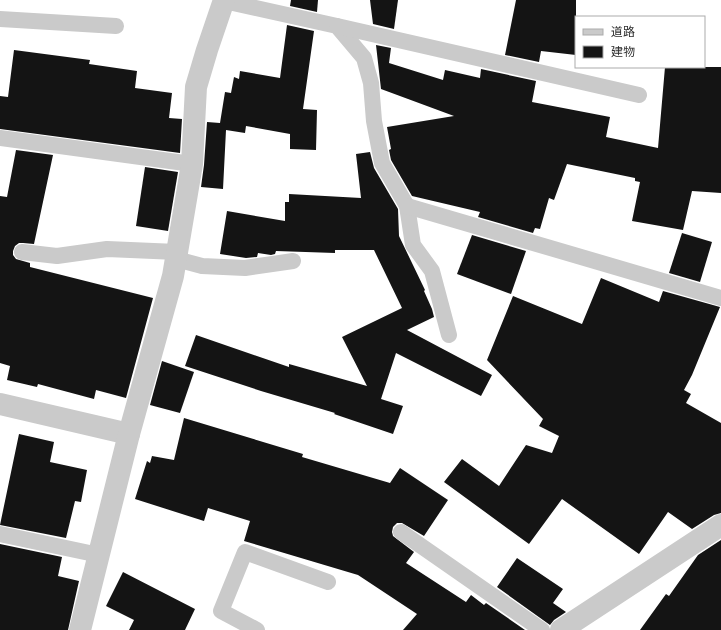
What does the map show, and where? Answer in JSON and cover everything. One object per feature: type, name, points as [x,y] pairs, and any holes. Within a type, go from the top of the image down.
[{"type":"street","points":[[80,630],[129,434],[173,276],[192,164],[196,87],[224,0]]},
{"type":"street","points":[[0,404],[129,434]]},
{"type":"street","points":[[561,630],[721,525]]},
{"type":"lane","points":[[224,0],[639,95]]},
{"type":"lane","points":[[0,19],[116,26]]},
{"type":"lane","points":[[337,26],[364,58],[370,83],[374,121],[382,163],[407,206],[413,245],[432,271],[449,335]]},
{"type":"lane","points":[[0,138],[192,164]]},
{"type":"lane","points":[[407,206],[721,298]]},
{"type":"lane","points":[[22,252],[57,256],[107,250],[176,255],[202,266],[245,268],[293,261]]},
{"type":"lane","points":[[401,532],[542,630]]},
{"type":"lane","points":[[0,534],[99,555]]},
{"type":"lane","points":[[257,630],[221,611],[245,552],[328,582]]},
{"type":"building","points":[[291,0],[318,0],[317,12],[290,6]]},
{"type":"building","points":[[370,0],[398,0],[394,29],[373,24]]},
{"type":"building","points":[[516,0],[576,0],[575,55],[541,51],[539,62],[505,55]]},
{"type":"building","points":[[287,25],[314,31],[303,109],[317,110],[316,150],[290,149],[290,134],[246,126],[245,133],[226,130],[223,189],[201,187],[207,122],[220,123],[225,92],[231,93],[234,77],[239,79],[240,71],[280,78]]},
{"type":"building","points":[[376,45],[391,48],[389,63],[443,80],[445,70],[480,78],[481,69],[536,81],[532,102],[610,117],[606,137],[658,148],[665,68],[721,67],[721,193],[692,191],[683,230],[632,221],[640,182],[635,181],[635,178],[567,164],[554,200],[549,198],[540,229],[535,228],[533,233],[478,217],[480,212],[412,196],[391,160],[389,150],[391,149],[387,127],[454,116],[381,89]]},
{"type":"building","points":[[14,50],[90,60],[89,64],[137,71],[135,88],[172,93],[169,118],[182,119],[180,153],[0,129],[0,96],[8,97]]},
{"type":"building","points":[[16,150],[53,155],[34,244],[19,243],[15,246],[13,255],[16,259],[30,263],[30,267],[153,298],[126,398],[96,390],[94,399],[38,384],[37,387],[7,380],[10,366],[0,363],[0,196],[7,197]]},
{"type":"building","points":[[370,152],[374,168],[398,209],[399,236],[425,290],[424,291],[434,317],[407,330],[492,375],[481,396],[396,353],[381,399],[403,406],[393,434],[334,414],[335,413],[185,366],[196,335],[289,367],[289,364],[367,386],[342,337],[402,308],[374,250],[335,250],[335,253],[276,251],[275,254],[271,255],[258,253],[257,257],[246,258],[220,254],[227,211],[285,221],[285,202],[289,202],[289,194],[361,198],[356,154]]},
{"type":"building","points":[[145,167],[178,172],[168,231],[136,226]]},
{"type":"building","points":[[682,233],[712,242],[700,282],[669,273]]},
{"type":"building","points":[[472,235],[526,251],[511,294],[457,274]]},
{"type":"building","points":[[601,278],[659,302],[663,291],[720,307],[692,375],[684,390],[691,394],[686,403],[721,423],[721,513],[714,515],[692,529],[668,512],[639,554],[562,499],[529,544],[444,482],[462,459],[499,486],[526,445],[552,453],[559,436],[539,426],[543,419],[487,360],[513,296],[582,324]]},
{"type":"building","points":[[162,361],[194,372],[180,413],[150,405]]},
{"type":"building","points":[[184,418],[303,454],[302,457],[390,483],[400,468],[448,500],[424,536],[402,523],[397,523],[393,527],[393,536],[414,552],[406,563],[466,602],[471,595],[484,605],[486,603],[525,630],[403,630],[417,614],[358,575],[244,541],[250,521],[208,508],[204,521],[135,499],[147,461],[150,463],[152,456],[174,460]]},
{"type":"building","points":[[19,434],[54,442],[50,462],[87,470],[81,502],[75,501],[66,538],[0,525]]},
{"type":"building","points":[[721,540],[721,630],[640,630],[666,594],[669,596],[698,555]]},
{"type":"building","points":[[0,544],[62,557],[58,576],[79,581],[68,630],[0,630]]},
{"type":"building","points":[[517,558],[563,589],[553,603],[566,612],[554,620],[550,625],[497,587]]},
{"type":"building","points":[[123,572],[195,609],[185,630],[129,630],[134,620],[106,606]]}]
